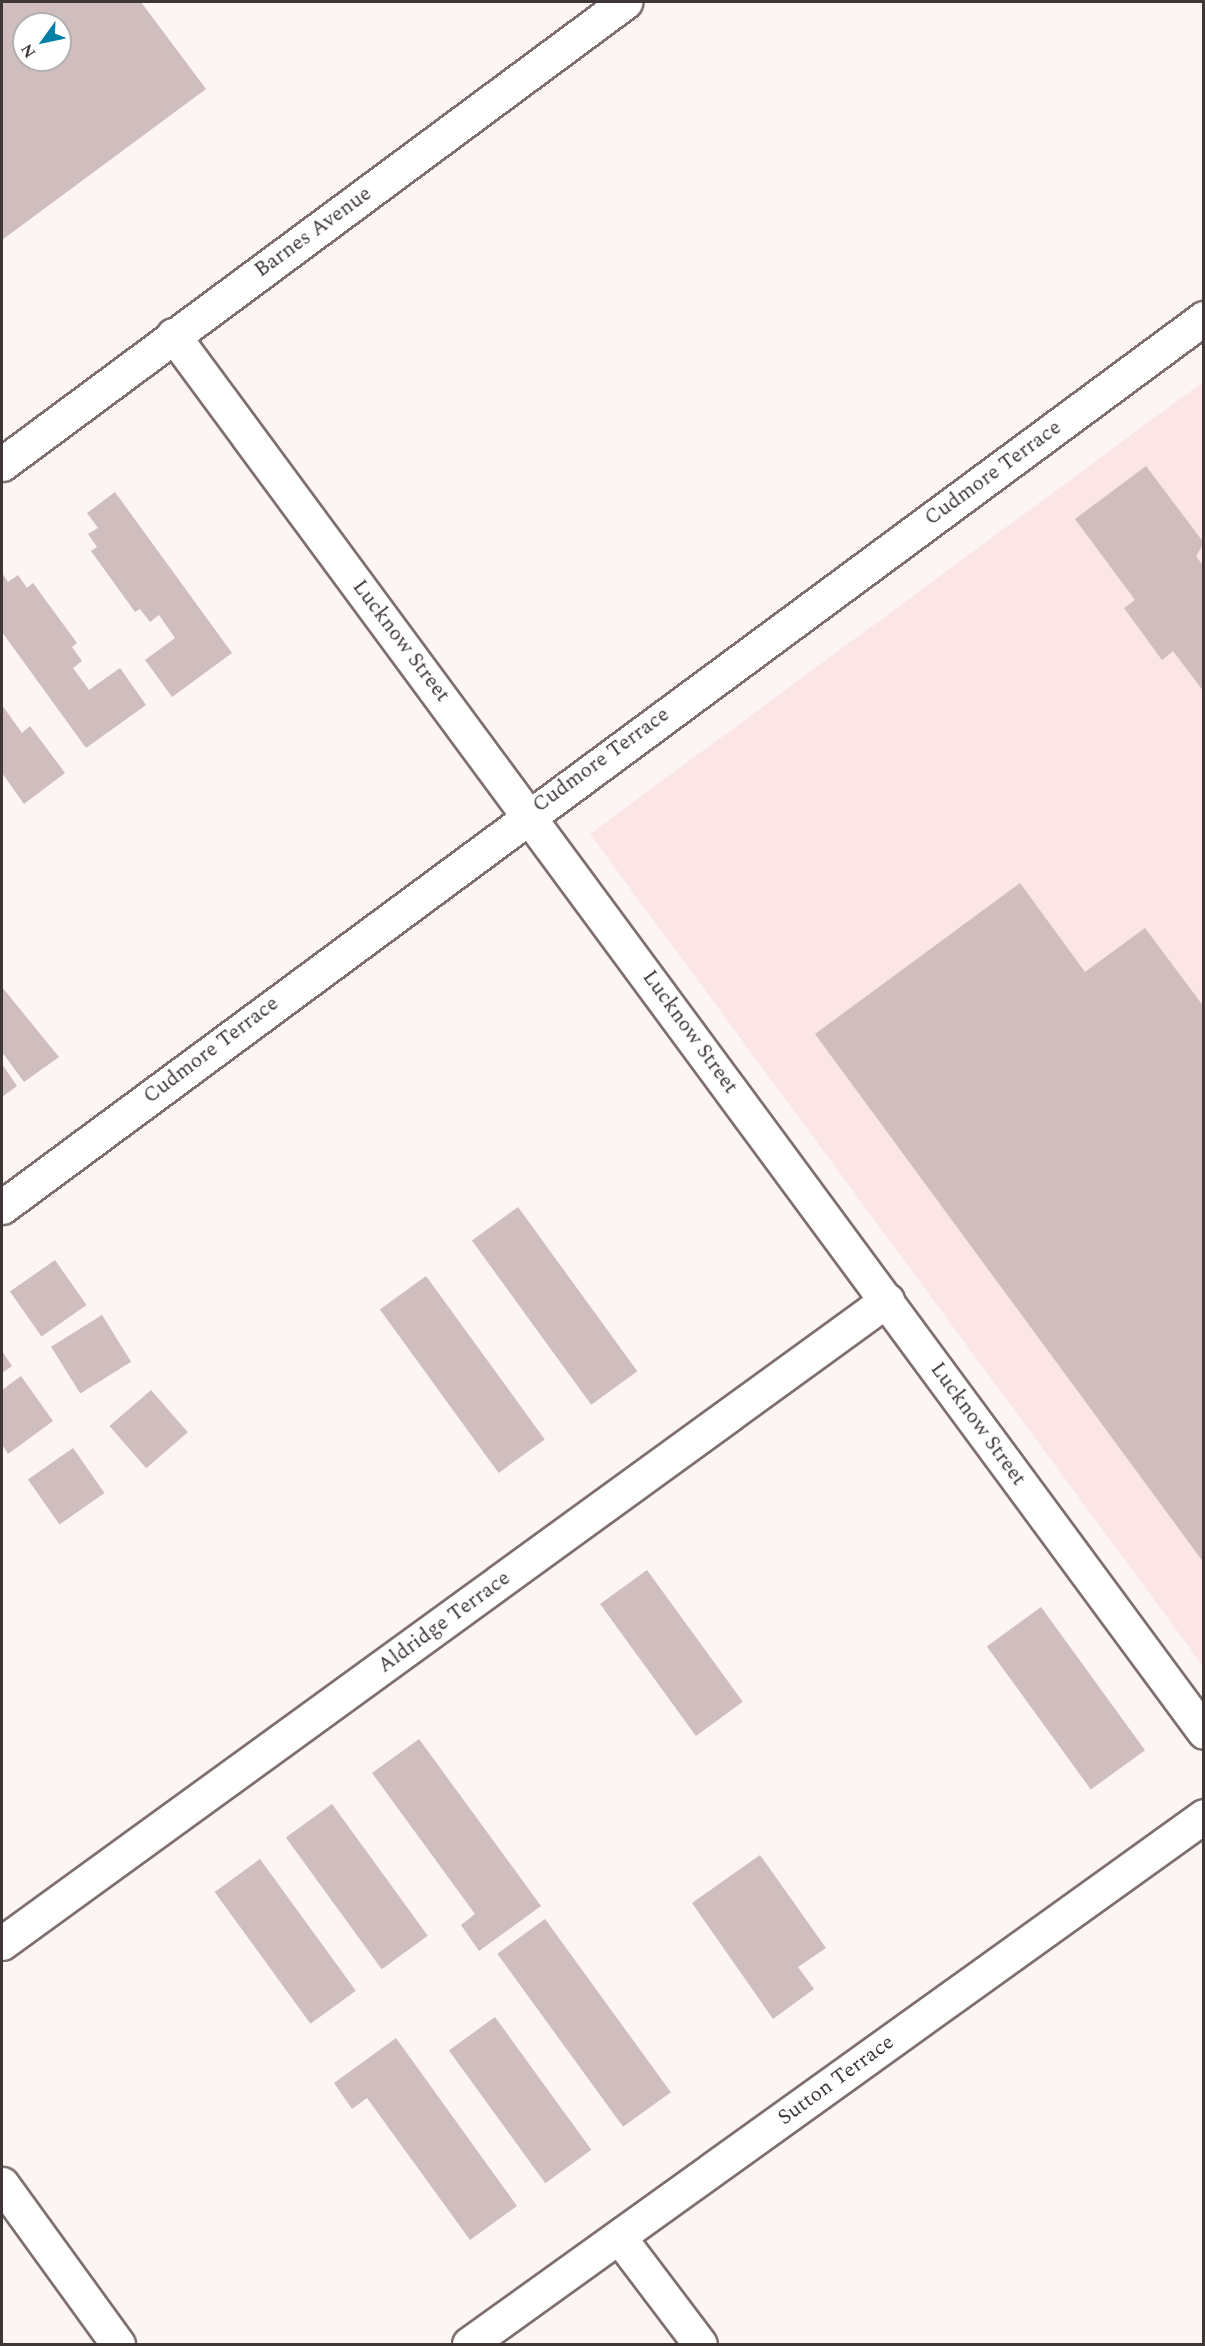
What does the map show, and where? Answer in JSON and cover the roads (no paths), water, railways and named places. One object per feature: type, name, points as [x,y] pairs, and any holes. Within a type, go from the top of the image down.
[{"type":"street","name":"Barnes Avenue","points":[[2,464],[625,2]]},
{"type":"street","name":"Cudmore Terrace","points":[[2,1207],[529,813],[1203,318]]},
{"type":"street","name":"Lucknow Street","points":[[173,335],[529,813],[1203,1732]]},
{"type":"street","name":"Aldridge Terrace","points":[[2,1943],[887,1300]]},
{"type":"street","name":"Sutton Terrace","points":[[469,2344],[1203,1816]]},
{"type":"street","points":[[2,2184],[118,2344]]},
{"type":"street","points":[[619,2236],[700,2344]]}]
